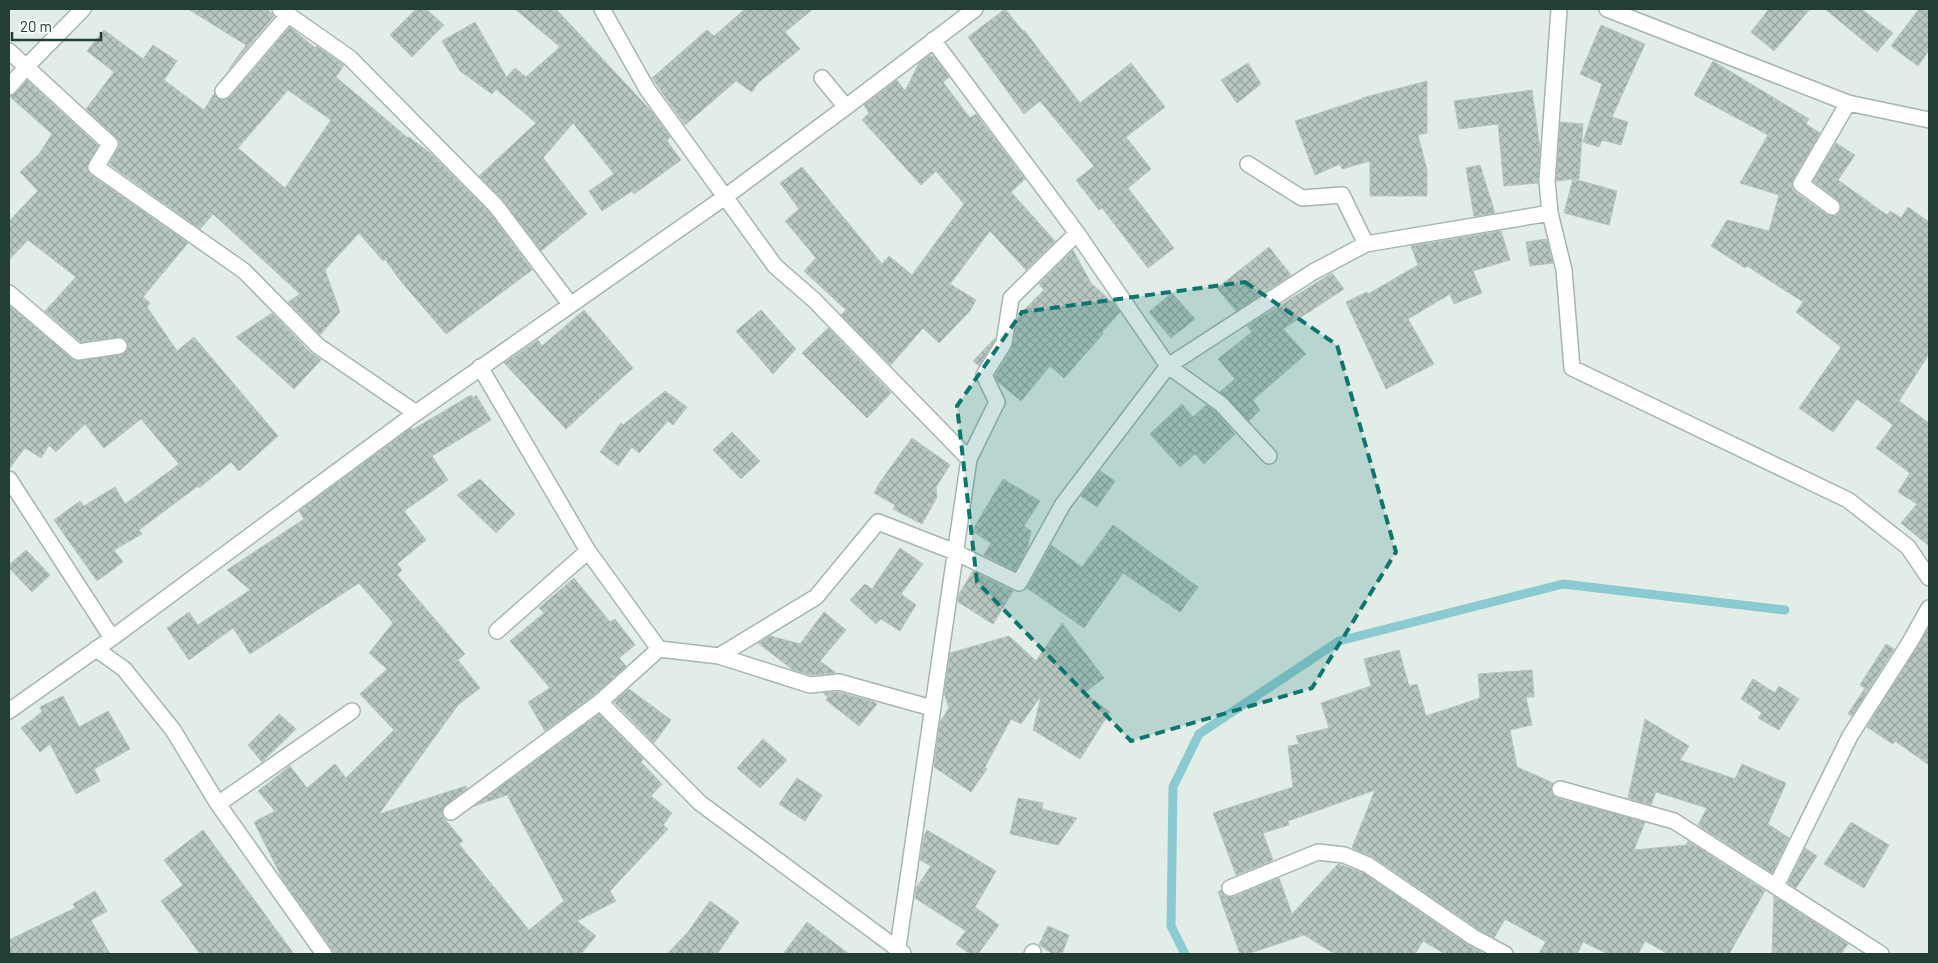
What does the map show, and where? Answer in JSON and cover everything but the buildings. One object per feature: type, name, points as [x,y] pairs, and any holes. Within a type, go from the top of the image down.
[{"type":"street","points":[[9,87],[27,66],[84,9]]},
{"type":"street","points":[[602,9],[647,89],[775,266],[814,300],[969,459]]},
{"type":"street","points":[[9,712],[112,638],[416,412],[725,197],[846,108],[975,9]]},
{"type":"street","points":[[1559,9],[1548,181],[1550,213],[1564,270],[1572,368],[1848,500],[1908,547],[1929,578]]},
{"type":"street","points":[[1607,9],[1848,103],[1929,120]]},
{"type":"street","points":[[223,91],[284,12],[350,58],[496,206],[570,304]]},
{"type":"street","points":[[934,40],[1077,233],[1168,366],[1221,404],[1269,456]]},
{"type":"street","points":[[9,51],[110,144],[96,167],[244,271],[318,346],[416,412]]},
{"type":"street","points":[[822,78],[846,108]]},
{"type":"street","points":[[1832,207],[1801,184],[1848,103]]},
{"type":"street","points":[[1248,164],[1302,198],[1342,195],[1366,244]]},
{"type":"street","points":[[719,656],[816,597],[878,522],[955,552],[1020,583],[1063,504],[1168,366],[1313,272],[1366,244],[1550,213]]},
{"type":"street","points":[[600,702],[700,803],[900,952],[932,708],[969,459],[997,402],[984,375],[1004,343],[1011,298],[1077,233]]},
{"type":"street","points":[[9,293],[78,352],[119,346]]},
{"type":"street","points":[[480,367],[588,551],[659,649],[719,656],[810,684],[838,682],[932,708]]},
{"type":"street","points":[[9,479],[112,638]]},
{"type":"street","points":[[497,631],[588,551]]},
{"type":"street","points":[[1776,886],[1850,736],[1910,642],[1929,608]]},
{"type":"street","points":[[96,649],[124,668],[173,730],[218,804],[324,954]]},
{"type":"street","points":[[451,812],[600,702],[659,649]]},
{"type":"street","points":[[218,804],[352,711]]},
{"type":"street","points":[[1560,789],[1674,821],[1881,954]]},
{"type":"street","points":[[1230,888],[1318,852],[1344,855],[1368,865],[1473,937],[1505,954]]},
{"type":"highlighted area","points":[[1245,282],[1337,345],[1396,552],[1312,688],[1131,741],[977,582],[957,406],[1022,312]]},
{"type":"waterway","points":[[1185,954],[1171,926],[1173,787],[1199,734],[1339,641],[1563,584],[1785,610]]}]
